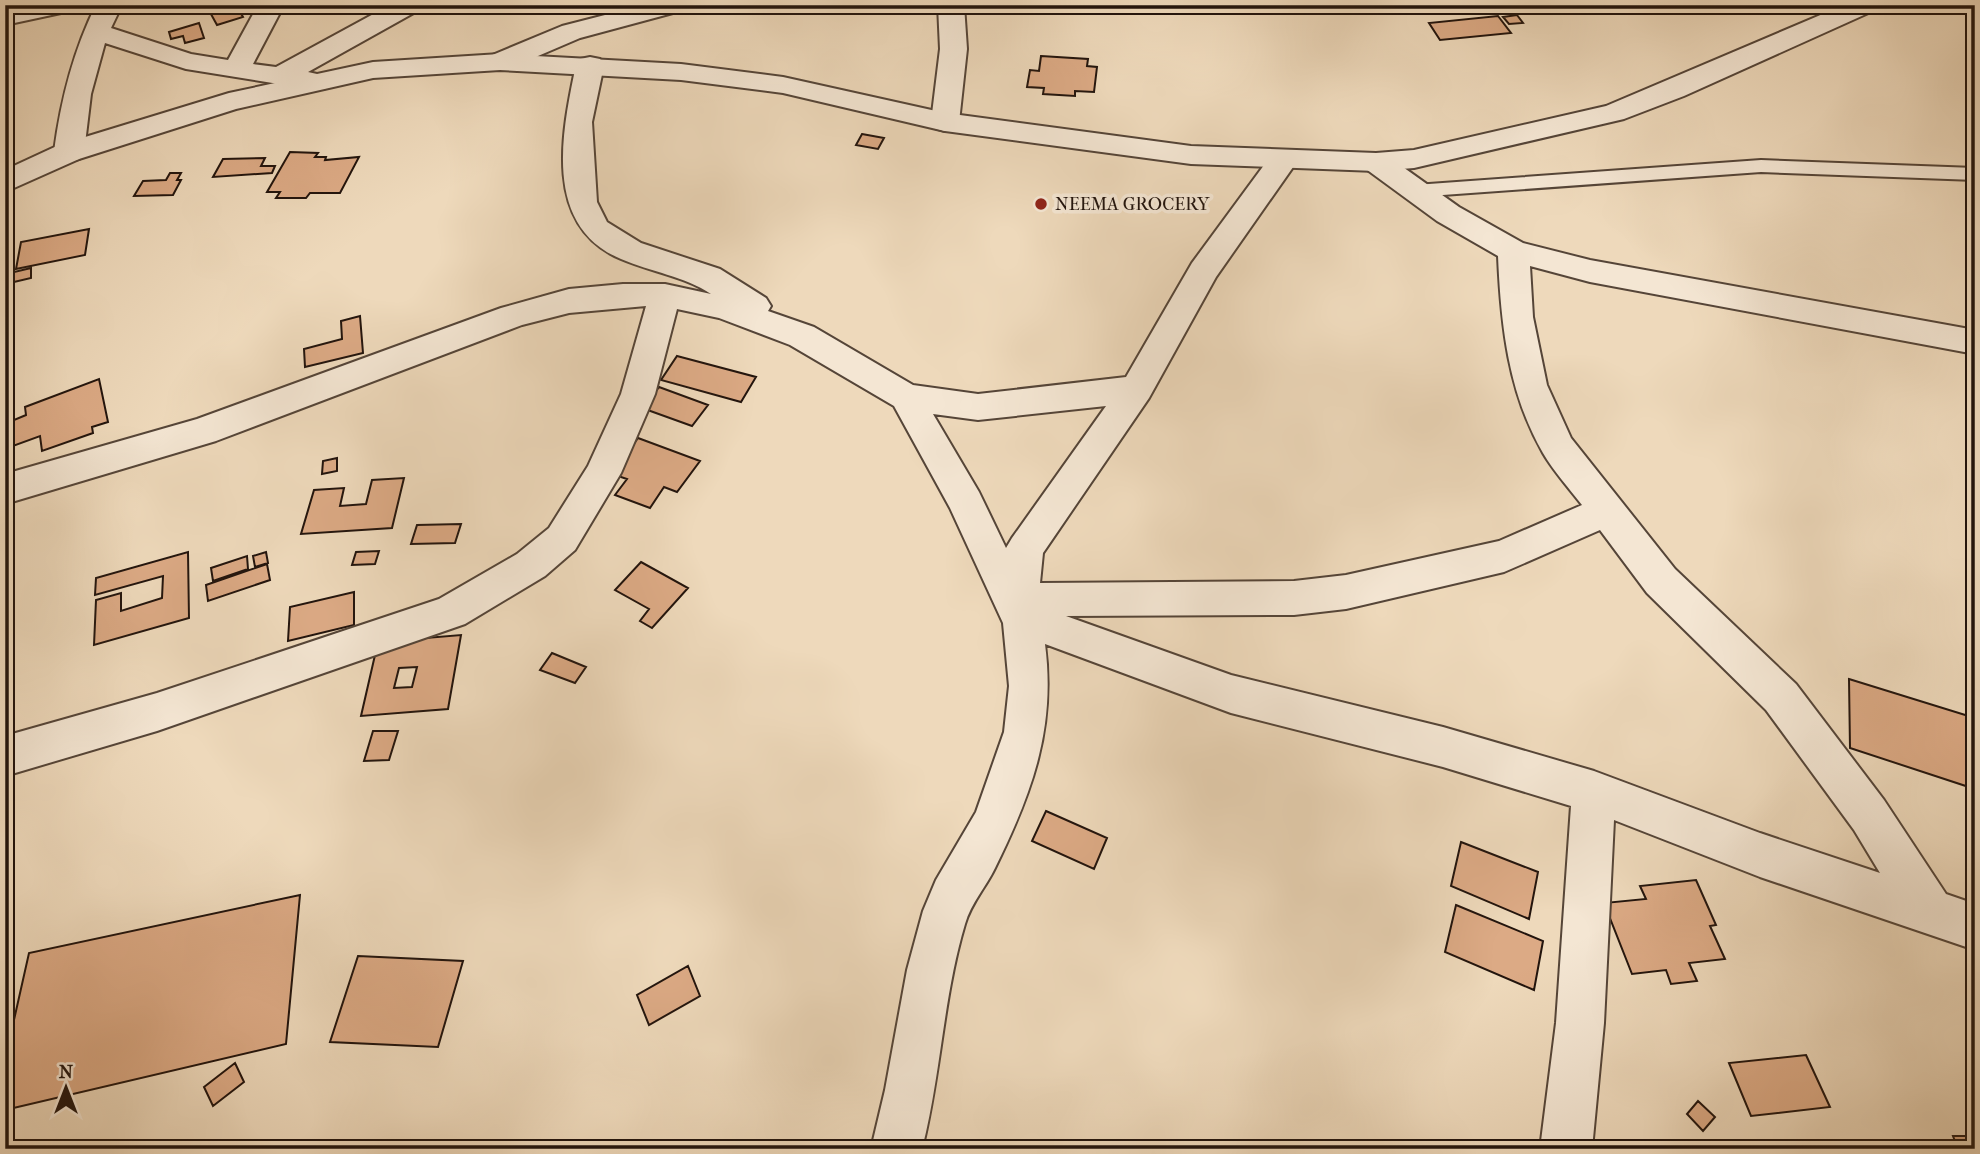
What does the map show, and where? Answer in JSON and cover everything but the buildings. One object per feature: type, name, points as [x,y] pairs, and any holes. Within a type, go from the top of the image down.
[{"type":"street","points":[[5,17],[65,5]]},
{"type":"street","points":[[69,152],[75,89],[95,30],[109,5]]},
{"type":"street","points":[[236,71],[271,5]]},
{"type":"street","points":[[279,77],[410,5]]},
{"type":"street","points":[[500,62],[571,32],[675,5]]},
{"type":"street","points":[[944,122],[951,80],[953,18],[950,5]]},
{"type":"street","points":[[5,182],[69,152],[229,102],[373,70],[500,62],[590,65],[783,85],[944,122],[1191,155],[1376,162],[1414,159],[1614,113],[1674,90],[1866,5]]},
{"type":"street","points":[[95,30],[186,61],[316,82]]},
{"type":"street","points":[[590,65],[578,122],[582,202],[595,229],[630,251],[709,277],[906,397],[978,407],[1137,388]]},
{"type":"street","points":[[896,1149],[909,1108],[927,988],[946,909],[978,855],[1025,733],[1031,687],[1020,609],[1021,565],[1025,548],[1137,388],[1203,271],[1283,160]]},
{"type":"street","points":[[1376,162],[1448,214],[1513,251],[1694,291],[1975,342]]},
{"type":"street","points":[[1513,251],[1517,317],[1530,385],[1557,446],[1661,581],[1781,697],[1869,815],[1960,926]]},
{"type":"street","points":[[5,489],[204,431],[513,316],[569,301],[623,295],[665,295],[724,308],[802,336]]},
{"type":"street","points":[[7,753],[157,712],[451,612],[531,565],[562,540],[603,473],[638,394],[665,295]]},
{"type":"street","points":[[906,397],[965,502],[1020,609],[1231,694],[1443,747],[1594,792],[1960,926]]},
{"type":"street","points":[[1020,609],[1294,598],[1346,592],[1441,568],[1504,556],[1606,511]]},
{"type":"street","points":[[1566,1149],[1580,1023],[1594,792]]},
{"type":"lane","points":[[1415,191],[1761,166],[1975,174]]},
{"type":"place","name":"NEEMA GROCERY","points":[[1041,204]]}]
